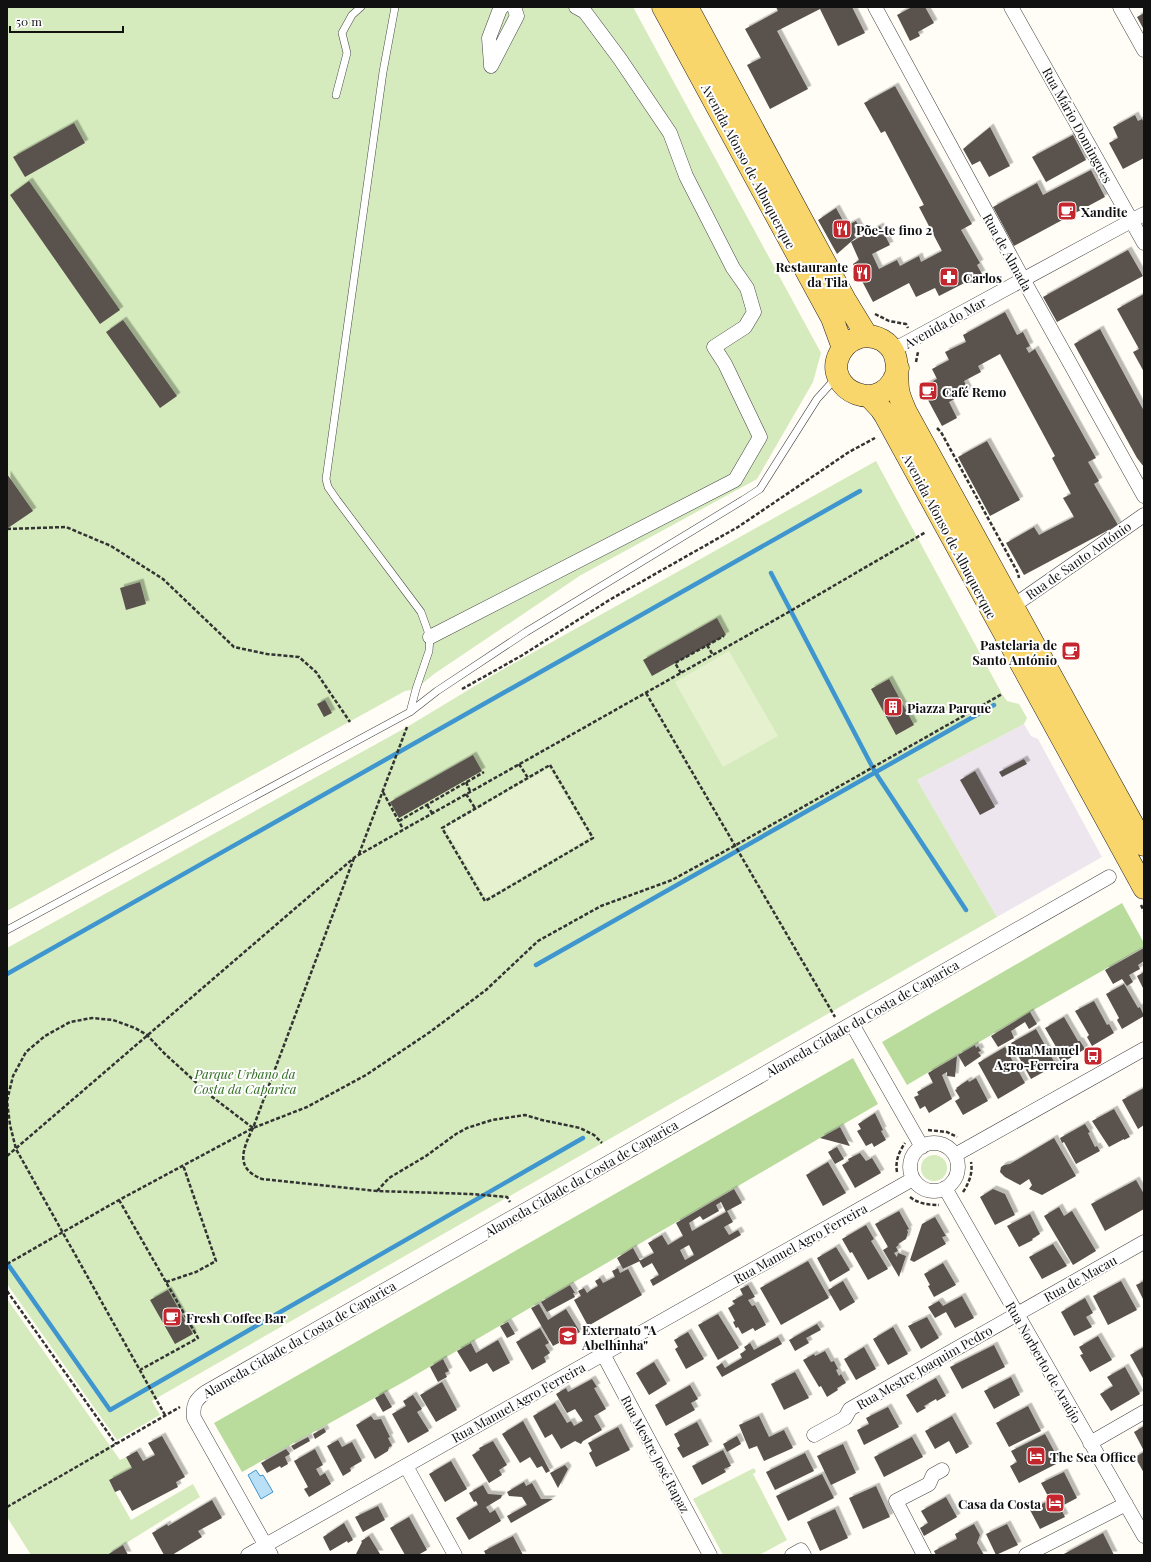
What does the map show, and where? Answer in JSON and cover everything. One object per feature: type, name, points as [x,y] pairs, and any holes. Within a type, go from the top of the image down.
[{"type":"main road","name":"Avenida Afonso de Albuquerque","points":[[663,7],[832,318],[843,348]]},
{"type":"main road","name":"Avenida Afonso de Albuquerque","points":[[686,7],[850,309],[867,336]]},
{"type":"main road","points":[[867,336],[877,338],[886,343],[902,362],[891,385],[885,391],[877,395],[869,396],[859,395],[850,391],[838,376],[838,361],[843,348],[850,341],[867,336]]},
{"type":"main road","name":"Avenida Afonso de Albuquerque","points":[[902,362],[898,390],[906,412],[1144,845]]},
{"type":"main road","name":"Avenida Afonso de Albuquerque","points":[[869,396],[881,409],[1144,888]]},
{"type":"street","points":[[502,7],[489,38],[491,66],[517,16],[514,7]]},
{"type":"street","points":[[430,637],[735,480],[760,437],[725,364],[714,347],[745,327],[754,312],[747,288],[733,268],[686,176],[670,133],[620,59],[585,12],[576,7]]},
{"type":"street","name":"Rua de Almada","points":[[875,7],[1023,280],[1144,496]]},
{"type":"street","name":"Rua Mário Domingues","points":[[1011,7],[1138,217],[1144,243]]},
{"type":"street","points":[[1120,7],[1144,50]]},
{"type":"street","name":"Avenida do Mar","points":[[902,362],[1023,280],[1138,217]]},
{"type":"street","name":"Rua de Santo António","points":[[1013,606],[1144,515]]},
{"type":"street","name":"Alameda Cidade da Costa de Caparica","points":[[268,1550],[194,1418],[194,1406],[197,1398],[1109,877]]},
{"type":"street","points":[[847,1026],[922,1147]]},
{"type":"street","points":[[955,1155],[1144,1049]]},
{"type":"street","points":[[931,1144],[942,1145],[952,1151],[955,1155],[957,1161],[957,1173],[952,1183],[945,1188],[937,1191],[926,1190],[913,1179],[910,1168],[911,1162],[916,1152],[922,1147],[931,1144]]},
{"type":"street","name":"Rua Manuel Agro Ferreira","points":[[248,1555],[268,1550],[406,1466],[913,1179]]},
{"type":"street","name":"Rua Norberto de Araújo","points":[[945,1188],[1144,1536]]},
{"type":"street","name":"Rua de Macau","points":[[1017,1314],[1144,1242]]},
{"type":"street","name":"Rua Mestre Joaquim Pedro","points":[[814,1435],[845,1418],[850,1409],[1017,1314]]},
{"type":"street","name":"Rua Mestre José Rapaz","points":[[603,1354],[710,1555]]},
{"type":"street","points":[[1090,1443],[1144,1412]]},
{"type":"street","points":[[406,1466],[455,1555]]},
{"type":"street","points":[[924,1555],[896,1502],[929,1484],[933,1475],[942,1470]]},
{"type":"street","points":[[1026,1555],[1126,1504]]},
{"type":"lane","points":[[336,95],[347,53],[342,33],[352,15],[361,7]]},
{"type":"lane","points":[[395,7],[383,72],[326,479],[328,487],[337,500],[421,612],[430,637],[429,651],[410,712]]},
{"type":"lane","points":[[7,930],[410,712],[437,691],[526,632],[760,489],[817,399],[838,376]]},
{"type":"path","points":[[902,362],[919,347]]},
{"type":"path","points":[[936,428],[941,432],[1018,573]]},
{"type":"path","points":[[7,529],[66,527],[111,546],[163,579],[234,647],[267,654],[299,657],[316,672],[350,722]]},
{"type":"path","points":[[7,1156],[359,854],[787,613],[926,532]]},
{"type":"path","points":[[681,673],[675,663],[724,636]]},
{"type":"path","points":[[708,645],[713,655]]},
{"type":"path","points":[[646,693],[747,865],[847,1026]]},
{"type":"path","points":[[7,1264],[120,1200],[253,1128],[307,1107],[366,1075],[430,1032],[486,990],[538,941],[601,906],[672,880],[888,760],[1002,694]]},
{"type":"path","points":[[359,854],[407,728]]},
{"type":"path","points":[[519,764],[528,778]]},
{"type":"path","points":[[550,765],[593,838],[485,901],[442,828],[475,808],[550,765]]},
{"type":"path","points":[[399,821],[484,772]]},
{"type":"path","points":[[466,782],[470,791]]},
{"type":"path","points":[[382,792],[403,829]]},
{"type":"path","points":[[466,794],[475,808]]},
{"type":"path","points":[[427,805],[432,813]]},
{"type":"path","points":[[355,857],[253,1128],[243,1150],[242,1157],[246,1166],[252,1175],[262,1179],[377,1191],[471,1194],[507,1197]]},
{"type":"path","points":[[165,1415],[16,1149],[10,1125],[7,1100],[13,1076],[26,1052],[45,1036],[70,1022],[92,1018],[113,1020],[135,1028],[147,1035],[164,1053],[211,1096],[253,1128]]},
{"type":"path","points":[[377,1191],[389,1178],[426,1156],[456,1134],[467,1128],[492,1120],[525,1115],[580,1128],[594,1135],[602,1143]]},
{"type":"path","points":[[166,1282],[196,1272],[216,1261],[183,1166]]},
{"type":"path","points":[[120,1200],[198,1338],[140,1370]]},
{"type":"path","points":[[7,1291],[116,1444]]},
{"type":"path","points":[[7,1507],[197,1398]]},
{"type":"shaded area","points":[[1024,724],[1031,736],[1038,739],[1102,857],[997,917],[917,780]]},
{"type":"green space","points":[[7,7],[633,7],[821,353],[813,382],[757,479],[581,575],[434,674],[416,689],[405,691],[7,911]]},
{"type":"green space","name":"Parque Urbano da Costa da Caparica","points":[[876,461],[1002,694],[1007,701],[1019,704],[1027,718],[1024,724],[917,780],[997,917],[155,1399],[152,1401],[160,1415],[117,1440],[7,1284],[7,948],[407,727],[493,675]]},
{"type":"green space","points":[[729,651],[778,736],[723,767],[675,682]]},
{"type":"green space","points":[[549,768],[590,837],[486,898],[445,828]]},
{"type":"green space","points":[[1122,903],[1144,943],[1144,947],[907,1085],[882,1042]]},
{"type":"green space","points":[[853,1058],[878,1104],[407,1380],[242,1472],[214,1423]]},
{"type":"green space","points":[[934,1155],[943,1159],[947,1168],[943,1177],[934,1181],[925,1177],[921,1168],[925,1159]]},
{"type":"green space","points":[[7,1299],[120,1460],[126,1457],[132,1468],[109,1481],[131,1520],[193,1484],[200,1497],[107,1555],[31,1555],[7,1517]]},
{"type":"green space","points":[[754,1468],[756,1472],[753,1474],[787,1540],[759,1555],[723,1555],[693,1499]]},
{"type":"water","points":[[256,1470],[260,1476],[263,1475],[273,1492],[261,1499],[248,1475]]},
{"type":"building","points":[[776,7],[852,7],[865,33],[838,46],[820,9],[777,31],[808,89],[770,109],[747,65],[761,58],[745,29],[778,11]]},
{"type":"building","points":[[912,7],[925,7],[934,23],[918,32],[920,36],[910,41],[897,15]]},
{"type":"building","points":[[1144,13],[1144,30],[1137,17]]},
{"type":"building","points":[[895,86],[972,224],[961,230],[980,263],[977,265],[982,274],[939,296],[935,288],[916,297],[909,283],[873,302],[853,264],[859,260],[851,242],[880,226],[890,245],[872,254],[879,269],[897,260],[900,266],[919,256],[921,262],[942,251],[919,207],[924,205],[885,131],[881,133],[864,103]]},
{"type":"building","points":[[1135,115],[1138,121],[1142,119],[1144,123],[1144,158],[1123,169],[1109,143],[1118,138],[1113,127]]},
{"type":"building","points":[[74,123],[85,143],[25,177],[13,157]]},
{"type":"building","points":[[990,127],[1010,166],[989,177],[980,161],[972,165],[963,149]]},
{"type":"building","points":[[1073,135],[1086,160],[1046,182],[1032,157]]},
{"type":"building","points":[[1091,170],[1105,197],[1014,246],[993,207],[1037,183],[1043,195]]},
{"type":"building","points":[[29,181],[120,310],[100,324],[10,195]]},
{"type":"building","name":"Põe-te fino 2","points":[[836,208],[846,226],[856,221],[862,232],[837,254],[818,220]]},
{"type":"building","points":[[1128,250],[1143,276],[1057,322],[1043,297]]},
{"type":"building","points":[[1144,294],[1144,372],[1133,352],[1139,349],[1117,309]]},
{"type":"building","points":[[1005,312],[1017,335],[1023,332],[1030,346],[1026,348],[1029,353],[1035,349],[1096,458],[1088,462],[1099,481],[1094,484],[1118,525],[1024,575],[1006,543],[1034,527],[1039,535],[1074,517],[1063,498],[1071,494],[1052,458],[1055,456],[1000,354],[978,366],[981,372],[964,381],[969,391],[949,402],[957,418],[942,426],[921,387],[937,379],[932,369],[949,360],[945,352],[966,342],[963,335]]},
{"type":"building","points":[[123,320],[177,396],[160,408],[106,332]]},
{"type":"building","points":[[1100,329],[1144,411],[1144,467],[1137,458],[1074,344]]},
{"type":"building","points":[[987,441],[1020,500],[990,516],[958,457]]},
{"type":"building","points":[[7,474],[33,511],[8,528],[7,526]]},
{"type":"building","points":[[140,582],[146,604],[126,610],[120,588]]},
{"type":"building","points":[[717,618],[726,635],[652,676],[643,660]]},
{"type":"building","name":"Piazza Parque","points":[[889,679],[914,725],[896,735],[871,689]]},
{"type":"building","points":[[325,700],[332,713],[324,717],[317,704]]},
{"type":"building","points":[[473,755],[482,771],[399,818],[390,802]]},
{"type":"building","points":[[1024,759],[1027,764],[1002,777],[999,772]]},
{"type":"building","points":[[975,771],[995,807],[980,815],[960,780]]},
{"type":"building","points":[[1144,948],[1144,961],[1138,965],[1140,969],[1129,975],[1133,982],[1127,986],[1122,979],[1113,984],[1105,970]]},
{"type":"building","points":[[1144,972],[1144,990],[1137,976]]},
{"type":"building","points":[[1124,984],[1138,1008],[1140,1007],[1144,1016],[1122,1029],[1117,1020],[1119,1018],[1106,994]]},
{"type":"building","points":[[1094,1001],[1107,1025],[1109,1024],[1114,1033],[1092,1046],[1087,1037],[1089,1035],[1075,1011]]},
{"type":"building","points":[[1030,1012],[1037,1024],[1029,1029],[1025,1022],[1011,1031],[1014,1038],[998,1047],[991,1036]]},
{"type":"building","points":[[1064,1017],[1078,1041],[1080,1041],[1085,1049],[1062,1063],[1057,1054],[1059,1052],[1045,1028]]},
{"type":"building","points":[[1036,1029],[1056,1065],[1031,1079],[1011,1043]]},
{"type":"building","points":[[975,1045],[976,1048],[978,1046],[981,1051],[978,1052],[981,1056],[965,1067],[958,1055]]},
{"type":"building","points":[[1005,1047],[1025,1083],[998,1099],[978,1063]]},
{"type":"building","points":[[957,1056],[955,1077],[947,1076],[947,1072],[942,1075],[952,1099],[929,1113],[925,1106],[920,1109],[914,1097],[919,1095],[917,1092],[933,1083],[928,1073]]},
{"type":"building","points":[[976,1078],[988,1101],[963,1115],[955,1101],[960,1098],[955,1090],[968,1080],[969,1082]]},
{"type":"building","points":[[1144,1088],[1144,1125],[1138,1129],[1122,1100]]},
{"type":"building","points":[[1114,1109],[1130,1137],[1109,1147],[1092,1121]]},
{"type":"building","points":[[875,1113],[883,1130],[881,1131],[886,1140],[874,1147],[872,1143],[866,1146],[857,1131],[861,1129],[858,1124]]},
{"type":"building","points":[[1085,1124],[1090,1132],[1088,1133],[1095,1147],[1097,1146],[1100,1151],[1076,1164],[1064,1142],[1062,1143],[1060,1138]]},
{"type":"building","points":[[840,1127],[850,1146],[820,1138]]},
{"type":"building","points":[[1054,1138],[1076,1176],[1042,1195],[1029,1189],[1032,1185],[1029,1179],[1020,1185],[1005,1177],[1000,1172],[1001,1167],[1004,1165],[1010,1164]]},
{"type":"building","points":[[837,1147],[844,1159],[835,1164],[828,1152]]},
{"type":"building","points":[[860,1153],[866,1161],[872,1158],[881,1173],[855,1188],[842,1165],[849,1161],[848,1159]]},
{"type":"building","points":[[828,1162],[846,1193],[823,1206],[806,1175]]},
{"type":"building","points":[[1136,1180],[1144,1194],[1144,1209],[1105,1231],[1091,1204]]},
{"type":"building","points":[[734,1189],[742,1203],[727,1211],[733,1222],[724,1227],[729,1235],[738,1230],[741,1235],[653,1286],[650,1280],[659,1275],[652,1263],[643,1268],[639,1261],[654,1253],[648,1243],[662,1235],[668,1245],[683,1236],[676,1223]],"holes":[[[721,1202],[726,1212],[692,1231],[689,1223],[700,1216],[703,1220],[719,1211],[716,1205]],[[689,1245],[694,1255],[685,1260],[680,1250]]]},
{"type":"building","points":[[993,1189],[1005,1194],[1015,1215],[995,1225],[980,1197]]},
{"type":"building","points":[[1059,1207],[1064,1216],[1072,1211],[1096,1251],[1073,1265],[1044,1216]]},
{"type":"building","points":[[899,1211],[909,1229],[907,1230],[908,1232],[906,1239],[898,1244],[899,1245],[896,1247],[898,1251],[894,1253],[897,1257],[898,1253],[906,1256],[899,1277],[883,1250],[888,1247],[875,1224]]},
{"type":"building","points":[[1030,1214],[1040,1234],[1032,1239],[1033,1240],[1019,1247],[1007,1226]]},
{"type":"building","points":[[935,1217],[946,1236],[942,1237],[946,1244],[914,1262],[910,1260],[922,1224]]},
{"type":"building","points":[[866,1225],[874,1239],[871,1241],[888,1269],[868,1280],[852,1252],[850,1253],[842,1239]]},
{"type":"building","points":[[1053,1244],[1067,1266],[1042,1279],[1029,1257]]},
{"type":"building","points":[[836,1247],[850,1270],[830,1282],[817,1258]]},
{"type":"building","points":[[633,1248],[640,1261],[623,1269],[617,1258]]},
{"type":"building","points":[[808,1261],[829,1298],[781,1325],[760,1288]]},
{"type":"building","points":[[943,1263],[956,1285],[934,1297],[924,1274]]},
{"type":"building","points":[[618,1268],[620,1273],[628,1269],[642,1295],[588,1326],[574,1300],[581,1296],[578,1291],[584,1288],[587,1293],[598,1286],[595,1281],[600,1278],[603,1283],[615,1277],[612,1271]]},
{"type":"building","points":[[843,1281],[855,1302],[840,1311],[828,1290]]},
{"type":"building","points":[[1121,1281],[1137,1310],[1108,1325],[1093,1296]]},
{"type":"building","points":[[1144,1281],[1144,1301],[1136,1285]]},
{"type":"building","points":[[570,1285],[575,1293],[573,1293],[575,1297],[547,1312],[541,1302]]},
{"type":"building","points":[[748,1285],[755,1297],[748,1300],[752,1306],[755,1305],[766,1325],[755,1331],[753,1328],[742,1334],[738,1327],[736,1328],[733,1322],[735,1321],[728,1308],[735,1304],[732,1301],[743,1295],[740,1289]]},
{"type":"building","name":"Fresh Coffee Bar","points":[[168,1290],[193,1334],[175,1344],[150,1300]]},
{"type":"building","points":[[962,1296],[974,1318],[955,1328],[946,1312],[935,1318],[928,1307],[939,1301],[943,1306]]},
{"type":"building","points":[[1085,1298],[1093,1313],[1086,1317],[1092,1327],[1074,1336],[1061,1312]]},
{"type":"building","points":[[539,1304],[548,1320],[566,1309],[580,1332],[553,1346],[531,1308]]},
{"type":"building","points":[[718,1314],[739,1348],[718,1360],[698,1325]]},
{"type":"building","points":[[927,1317],[939,1338],[921,1349],[908,1326]]},
{"type":"building","points":[[508,1322],[515,1334],[507,1338],[500,1326]]},
{"type":"building","points":[[817,1324],[821,1330],[806,1338],[809,1343],[795,1351],[789,1340]]},
{"type":"building","points":[[893,1327],[908,1354],[888,1365],[873,1339]]},
{"type":"building","points":[[540,1328],[549,1343],[545,1345],[550,1353],[544,1357],[546,1362],[532,1370],[516,1342]]},
{"type":"building","points":[[688,1332],[704,1359],[686,1369],[675,1349],[678,1347],[674,1340]]},
{"type":"building","points":[[1098,1336],[1112,1360],[1090,1372],[1080,1355],[1083,1354],[1079,1347]]},
{"type":"building","points":[[778,1337],[782,1344],[722,1377],[716,1367],[722,1363],[725,1368],[742,1358],[740,1354],[746,1350],[744,1347],[750,1343],[754,1350]]},
{"type":"building","points":[[498,1340],[510,1363],[493,1372],[487,1363],[470,1372],[457,1351],[471,1343],[476,1353]]},
{"type":"building","points":[[994,1345],[1005,1367],[962,1389],[950,1367]]},
{"type":"building","points":[[864,1347],[876,1369],[856,1380],[844,1359]]},
{"type":"building","points":[[1144,1347],[1144,1380],[1130,1355]]},
{"type":"building","points":[[825,1351],[831,1362],[834,1361],[838,1369],[836,1370],[839,1376],[841,1374],[846,1383],[837,1388],[838,1390],[827,1397],[821,1386],[819,1387],[803,1360],[814,1354],[815,1356]]},
{"type":"building","points":[[443,1359],[449,1371],[445,1373],[447,1377],[438,1382],[430,1367]]},
{"type":"building","points":[[654,1362],[667,1384],[649,1395],[636,1373]]},
{"type":"building","points":[[1125,1367],[1140,1394],[1111,1411],[1100,1394],[1113,1386],[1107,1377]]},
{"type":"building","points":[[795,1372],[809,1398],[784,1410],[771,1384]]},
{"type":"building","points":[[1011,1377],[1020,1395],[994,1409],[984,1391]]},
{"type":"building","points":[[936,1378],[946,1396],[937,1401],[936,1399],[924,1406],[926,1408],[917,1413],[906,1395]]},
{"type":"building","points":[[592,1379],[597,1387],[594,1388],[606,1409],[594,1416],[602,1430],[583,1441],[581,1444],[575,1441],[561,1449],[552,1434],[545,1438],[533,1416],[555,1403],[567,1423],[571,1421],[574,1426],[583,1421],[575,1409],[567,1413],[556,1394],[566,1388],[568,1392]]},
{"type":"building","points":[[442,1382],[457,1410],[436,1422],[420,1395]]},
{"type":"building","points":[[690,1385],[698,1399],[691,1403],[695,1410],[666,1426],[655,1405]]},
{"type":"building","points":[[384,1393],[392,1407],[383,1412],[375,1398]]},
{"type":"building","points":[[413,1395],[422,1409],[417,1412],[429,1431],[408,1443],[392,1414],[406,1406],[403,1401]]},
{"type":"building","points":[[1028,1406],[1041,1431],[1009,1447],[996,1423]]},
{"type":"building","points":[[888,1407],[899,1427],[864,1445],[857,1430],[869,1424],[866,1418]]},
{"type":"building","points":[[371,1416],[374,1420],[381,1419],[390,1437],[388,1438],[392,1446],[389,1447],[388,1451],[375,1459],[356,1425]]},
{"type":"building","points":[[759,1416],[769,1437],[784,1430],[793,1448],[764,1461],[757,1446],[749,1449],[739,1425]]},
{"type":"building","points":[[952,1416],[969,1447],[956,1454],[949,1441],[935,1449],[925,1431]]},
{"type":"building","points":[[523,1421],[550,1471],[546,1473],[542,1466],[537,1468],[530,1457],[520,1463],[502,1434]]},
{"type":"building","points":[[697,1422],[709,1445],[683,1458],[677,1448],[680,1446],[674,1434]]},
{"type":"building","points":[[1144,1426],[1144,1451],[1134,1432]]},
{"type":"building","points":[[618,1427],[630,1450],[596,1467],[589,1453],[592,1451],[588,1443]]},
{"type":"building","points":[[324,1428],[326,1432],[315,1439],[313,1434]]},
{"type":"building","name":"The Sea Office","points":[[1045,1434],[1060,1462],[1019,1483],[1010,1466],[1017,1462],[1011,1451]]},
{"type":"building","points":[[162,1436],[185,1477],[176,1482],[178,1487],[132,1511],[120,1490],[115,1492],[109,1480],[132,1468],[126,1457],[137,1451],[143,1461],[155,1455],[148,1443]]},
{"type":"building","points":[[737,1436],[741,1444],[727,1452],[723,1444]]},
{"type":"building","points":[[308,1437],[310,1441],[294,1450],[291,1446]]},
{"type":"building","points":[[912,1437],[923,1457],[884,1477],[874,1457]]},
{"type":"building","points":[[338,1440],[342,1447],[352,1442],[362,1461],[350,1468],[351,1471],[343,1476],[327,1446]]},
{"type":"building","points":[[493,1441],[507,1465],[499,1470],[502,1475],[489,1483],[472,1455],[480,1450],[479,1448]]},
{"type":"building","points":[[843,1444],[856,1473],[831,1485],[817,1456]]},
{"type":"building","points":[[286,1449],[290,1454],[285,1457],[288,1464],[281,1468],[280,1466],[267,1473],[261,1463]]},
{"type":"building","points":[[315,1449],[323,1465],[316,1469],[320,1476],[325,1473],[331,1484],[309,1497],[304,1489],[308,1487],[294,1461]]},
{"type":"building","points":[[723,1450],[731,1466],[724,1469],[726,1472],[702,1485],[692,1466]]},
{"type":"building","points":[[1144,1452],[1144,1473],[1135,1457]]},
{"type":"building","points":[[805,1453],[814,1471],[775,1490],[766,1472]]},
{"type":"building","points":[[451,1461],[467,1489],[445,1502],[429,1474]]},
{"type":"building","points":[[565,1465],[568,1469],[558,1488],[550,1473]]},
{"type":"building","name":"Casa da Costa","points":[[1064,1472],[1077,1498],[1060,1507],[1065,1517],[1040,1529],[1030,1510],[1050,1500],[1041,1483]]},
{"type":"building","points":[[822,1474],[834,1498],[788,1521],[776,1496]]},
{"type":"building","points":[[524,1482],[526,1486],[532,1483],[541,1499],[553,1499],[511,1523],[507,1516],[527,1505],[522,1497],[509,1496],[507,1492]]},
{"type":"building","points":[[483,1485],[488,1494],[502,1495],[501,1498],[486,1507],[490,1513],[495,1510],[501,1521],[469,1540],[456,1518],[478,1505],[476,1501],[474,1502],[469,1493]]},
{"type":"building","points":[[876,1486],[890,1517],[863,1529],[849,1498]]},
{"type":"building","points":[[946,1497],[957,1517],[924,1536],[920,1528],[928,1523],[921,1511]]},
{"type":"building","points":[[212,1500],[222,1518],[198,1531],[202,1537],[172,1555],[164,1555],[152,1533],[167,1524],[168,1526]]},
{"type":"building","points":[[378,1506],[385,1520],[363,1532],[355,1517]]},
{"type":"building","points":[[835,1509],[848,1538],[820,1551],[807,1522]]},
{"type":"building","points":[[409,1517],[427,1550],[418,1555],[405,1555],[390,1528]]},
{"type":"building","points":[[344,1523],[353,1540],[348,1543],[347,1541],[330,1551],[323,1537]]},
{"type":"building","points":[[974,1524],[980,1535],[977,1543],[984,1555],[936,1555],[934,1551],[957,1539],[955,1534]]},
{"type":"building","points":[[1007,1524],[1018,1545],[996,1555],[986,1534]]},
{"type":"building","points":[[1103,1533],[1114,1555],[1062,1555]]},
{"type":"building","points":[[369,1536],[380,1554],[356,1554],[362,1542],[361,1541]]},
{"type":"building","points":[[513,1536],[523,1555],[486,1555],[484,1551]]},
{"type":"building","points":[[123,1545],[128,1555],[107,1555]]},
{"type":"waterway","points":[[7,974],[860,491]]},
{"type":"waterway","points":[[771,573],[875,772],[966,910]]},
{"type":"waterway","points":[[536,965],[994,705]]},
{"type":"waterway","points":[[7,1263],[110,1410],[583,1138]]},
{"type":"place","name":"Xandite","points":[[1067,211]]},
{"type":"place","name":"Põe-te fino 2","points":[[842,229]]},
{"type":"place","name":"Restaurante da Tila","points":[[862,273]]},
{"type":"place","name":"Carlos","points":[[949,277]]},
{"type":"place","name":"Café Remo","points":[[928,391]]},
{"type":"place","name":"Pastelaria de Santo António","points":[[1071,651]]},
{"type":"place","name":"Piazza Parque","points":[[893,707]]},
{"type":"place","name":"Rua Manuel Agro-Ferreira","points":[[1093,1056]]},
{"type":"place","name":"Fresh Coffee Bar","points":[[172,1317]]},
{"type":"place","name":"Externato \"A Abelhinha\"","points":[[568,1336]]},
{"type":"place","name":"The Sea Office","points":[[1036,1456]]},
{"type":"place","name":"Casa da Costa","points":[[1055,1503]]}]
